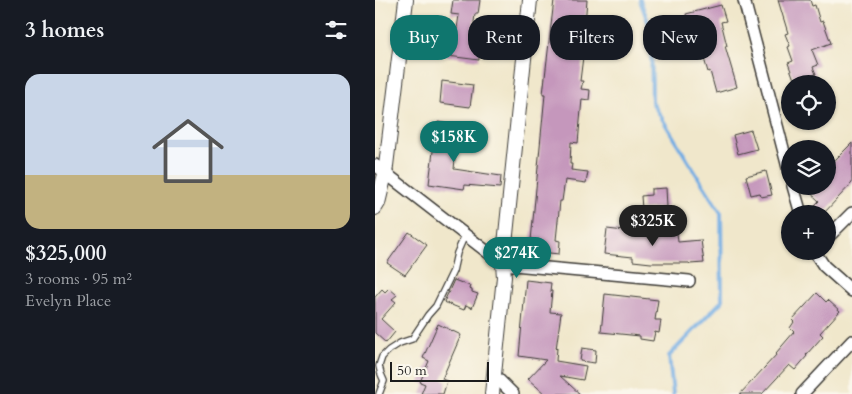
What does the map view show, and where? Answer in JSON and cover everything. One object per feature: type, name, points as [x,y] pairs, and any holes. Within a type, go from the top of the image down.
[{"type":"street","points":[[375,208],[378,203],[380,170],[406,0]]},
{"type":"street","points":[[492,394],[503,264],[531,0]]},
{"type":"street","points":[[745,0],[781,140]]},
{"type":"street","points":[[380,170],[503,264],[689,281]]},
{"type":"street","points":[[836,229],[852,213]]},
{"type":"street","points":[[821,260],[852,291]]},
{"type":"street","points":[[802,394],[852,341]]},
{"type":"street","points":[[494,375],[513,394]]},
{"type":"lane","points":[[379,394],[384,381],[379,366],[382,357],[400,343],[412,339],[436,306],[453,271],[457,253],[465,235]]},
{"type":"building","points":[[453,0],[480,0],[478,14],[468,15],[468,59],[458,57],[459,15],[451,14]]},
{"type":"building","points":[[554,0],[587,0],[586,15],[552,15]]},
{"type":"building","points":[[778,0],[810,0],[812,6],[815,5],[820,22],[823,21],[831,43],[812,50],[818,65],[813,67],[816,74],[792,75],[788,63],[793,61],[785,34],[788,33]]},
{"type":"building","points":[[721,5],[726,21],[721,22],[727,46],[725,46],[737,87],[716,93],[710,71],[708,72],[704,60],[717,60],[717,15],[686,14]]},
{"type":"building","points":[[550,34],[550,60],[583,60],[580,81],[583,81],[581,89],[590,90],[589,100],[582,99],[578,143],[571,142],[570,164],[572,164],[571,170],[588,172],[586,183],[565,180],[562,201],[560,201],[556,240],[560,241],[559,254],[530,251],[545,94],[543,94]]},
{"type":"building","points":[[442,81],[473,85],[470,107],[440,103]]},
{"type":"building","points":[[438,122],[449,124],[448,128],[457,130],[456,134],[463,135],[460,150],[456,149],[454,169],[501,176],[500,188],[465,185],[464,189],[429,184]]},
{"type":"building","points":[[751,130],[757,149],[738,154],[733,135]]},
{"type":"building","points":[[852,143],[852,183],[831,205],[815,205],[819,201],[813,195],[836,195],[836,159]]},
{"type":"building","points":[[766,171],[772,195],[761,197],[760,193],[751,195],[746,176]]},
{"type":"building","points":[[666,188],[667,207],[642,209],[641,196],[651,195],[651,189]]},
{"type":"building","points":[[607,229],[633,232],[633,229],[656,231],[656,233],[677,233],[678,242],[701,240],[704,263],[651,263],[633,261],[633,257],[604,254]]},
{"type":"building","points":[[409,232],[427,245],[405,275],[387,263]]},
{"type":"building","points":[[454,280],[470,286],[469,289],[472,292],[478,294],[472,308],[466,305],[464,310],[444,302]]},
{"type":"building","points":[[526,280],[551,283],[550,312],[561,313],[556,361],[586,366],[583,380],[560,376],[580,394],[545,394],[528,379],[546,360],[519,356]]},
{"type":"building","points":[[389,288],[397,295],[392,299],[396,302],[381,319],[395,332],[386,343],[375,333],[375,297],[382,289],[385,292]]},
{"type":"building","points":[[817,293],[826,302],[828,300],[840,311],[820,333],[823,336],[795,370],[789,365],[762,394],[740,394],[777,354],[794,332],[790,328],[794,322],[792,320]]},
{"type":"building","points":[[605,294],[658,300],[655,320],[661,320],[659,333],[655,332],[653,341],[640,339],[640,336],[601,332]]},
{"type":"building","points":[[438,324],[461,335],[442,379],[447,381],[443,394],[421,394],[425,384],[420,382],[429,361],[423,358]]},
{"type":"building","points":[[582,348],[596,350],[595,363],[580,361]]},
{"type":"waterway","points":[[640,0],[651,30],[652,102],[721,213],[722,301],[669,356],[673,394]]}]
